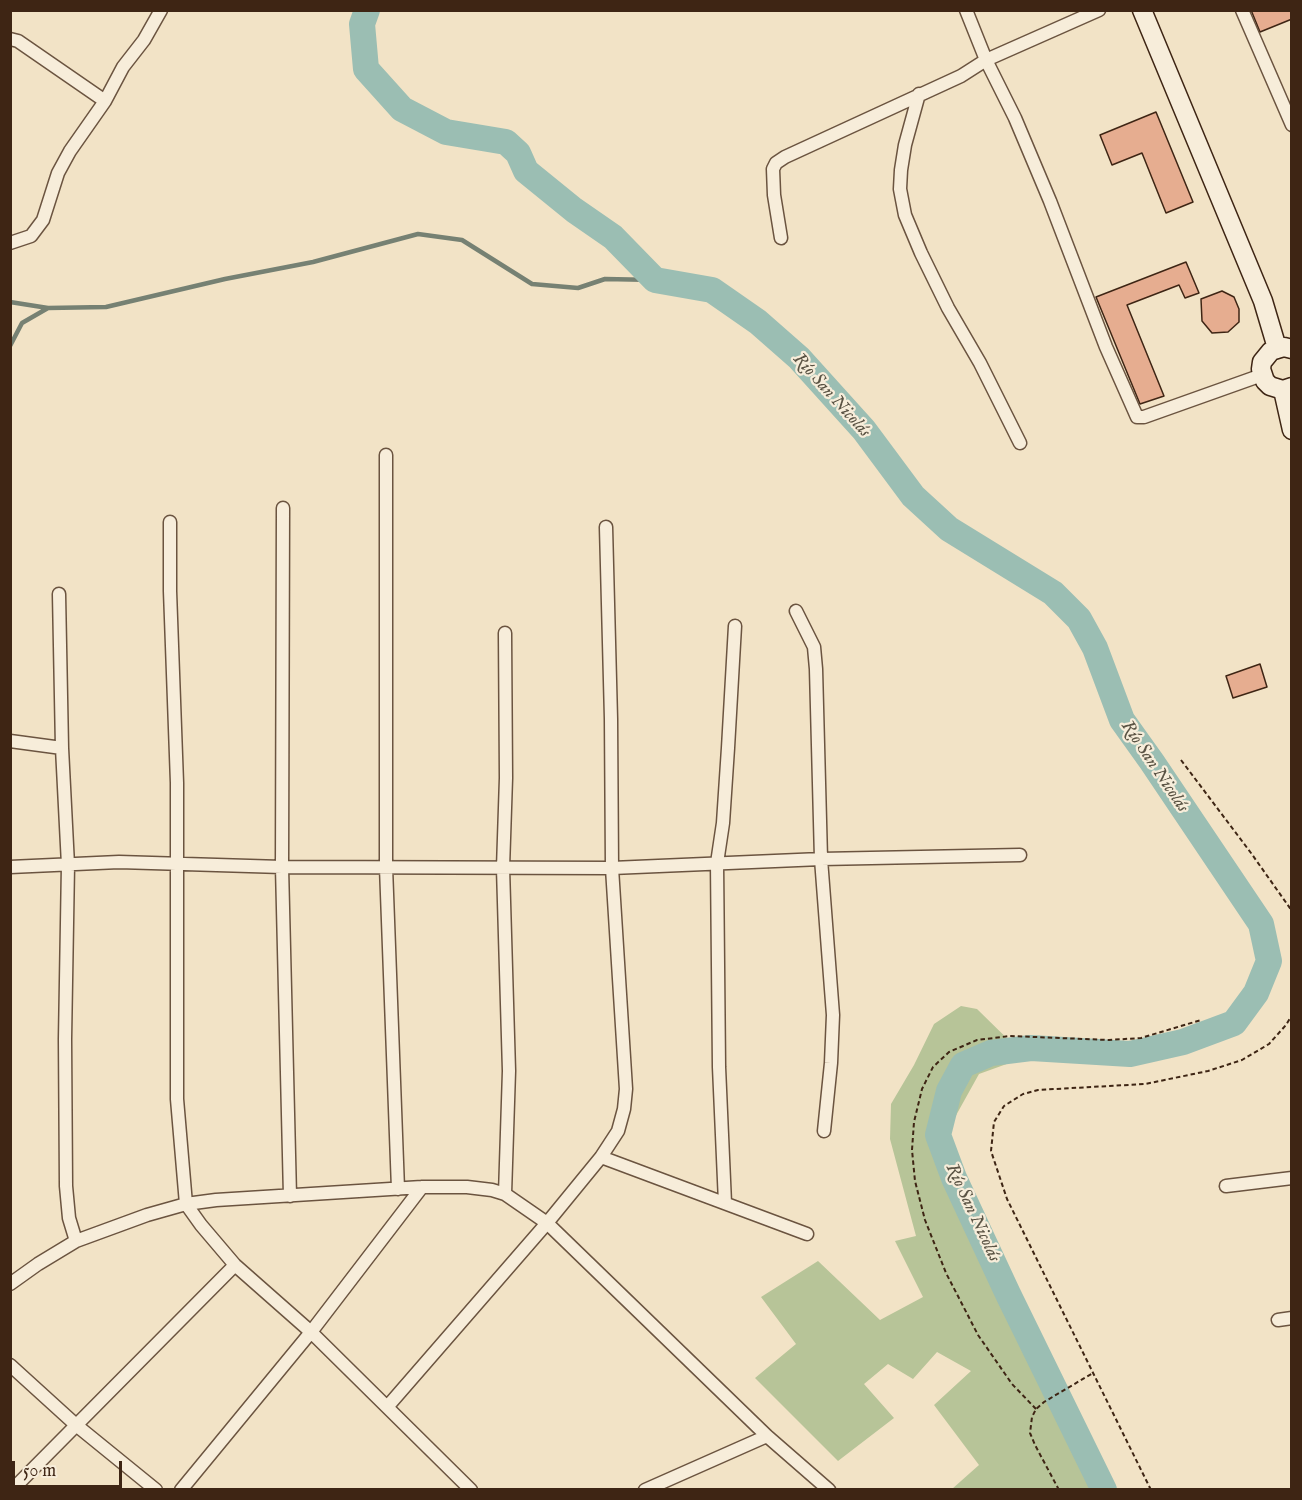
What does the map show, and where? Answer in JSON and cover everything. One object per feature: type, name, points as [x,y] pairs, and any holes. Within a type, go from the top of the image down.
[{"type":"street","points":[[10,243],[31,236],[43,220],[58,173],[70,151],[105,101],[123,67],[144,40],[161,10]]},
{"type":"street","points":[[966,10],[986,60],[1015,118],[1050,201],[1106,347],[1137,417],[1144,417],[1262,375]]},
{"type":"street","points":[[781,238],[774,195],[773,169],[776,163],[961,76],[986,60],[1099,10]]},
{"type":"street","points":[[1142,10],[1284,348],[1271,351],[1262,362],[1262,375],[1270,386],[1287,389],[1292,430]]},
{"type":"street","points":[[1242,10],[1292,125]]},
{"type":"street","points":[[10,39],[18,41],[105,101]]},
{"type":"street","points":[[919,94],[904,146],[901,170],[900,189],[905,215],[939,290],[980,363],[1020,444]]},
{"type":"street","points":[[386,455],[386,867],[398,1189]]},
{"type":"street","points":[[283,508],[282,867],[290,1196]]},
{"type":"street","points":[[170,522],[170,591],[177,772],[177,1099],[186,1204],[201,1226],[235,1265],[311,1332],[471,1490]]},
{"type":"street","points":[[388,1406],[547,1223],[601,1157],[618,1131],[624,1109],[626,1089],[612,868],[606,527]]},
{"type":"street","points":[[59,594],[62,748],[68,865],[65,1039],[66,1186],[69,1218],[76,1241]]},
{"type":"street","points":[[796,611],[814,647],[821,859],[833,1015],[824,1131]]},
{"type":"street","points":[[724,1203],[719,1067],[717,863],[723,823],[735,626]]},
{"type":"street","points":[[505,633],[506,778],[503,868],[509,1071],[505,1194]]},
{"type":"street","points":[[10,741],[62,748]]},
{"type":"street","points":[[10,867],[119,862],[282,867],[612,868],[821,859],[1020,855]]},
{"type":"street","points":[[601,1157],[807,1234]]},
{"type":"street","points":[[1226,1186],[1292,1178]]},
{"type":"street","points":[[10,1284],[76,1241],[147,1215],[186,1204],[216,1200],[422,1187],[480,1188],[505,1194],[547,1223],[767,1436],[829,1490]]},
{"type":"street","points":[[180,1490],[311,1332],[422,1187]]},
{"type":"street","points":[[12,1490],[235,1265]]},
{"type":"street","points":[[1278,1320],[1292,1318]]},
{"type":"street","points":[[10,1365],[76,1425],[156,1490]]},
{"type":"street","points":[[645,1490],[767,1436]]},
{"type":"path","points":[[1181,760],[1292,911]]},
{"type":"path","points":[[1151,1490],[999,1180],[993,1161],[991,1141],[998,1114],[1012,1099],[1038,1090],[1145,1084],[1208,1071],[1242,1060],[1269,1044],[1292,1015]]},
{"type":"path","points":[[1036,1409],[1012,1384],[978,1335],[946,1273],[925,1220],[915,1181],[912,1150],[914,1122],[922,1089],[933,1067],[949,1052],[978,1040],[1010,1036],[1109,1040],[1141,1038],[1201,1020]]},
{"type":"path","points":[[1059,1490],[1030,1433],[1032,1418],[1036,1409],[1048,1399],[1094,1372]]},
{"type":"green space","points":[[961,1006],[977,1009],[1026,1057],[979,1074],[939,1146],[1026,1336],[1106,1489],[952,1489],[979,1465],[934,1405],[971,1371],[937,1352],[913,1379],[888,1364],[864,1384],[894,1418],[838,1461],[755,1378],[796,1344],[761,1297],[818,1261],[880,1320],[923,1297],[895,1241],[916,1236],[890,1139],[891,1104],[934,1024]]},
{"type":"building","points":[[1251,10],[1292,10],[1292,19],[1260,32]]},
{"type":"building","points":[[1156,112],[1193,202],[1166,213],[1142,153],[1112,165],[1100,135]]},
{"type":"building","points":[[1186,262],[1199,293],[1185,298],[1179,285],[1127,305],[1164,396],[1140,404],[1096,297]]},
{"type":"building","points":[[1222,291],[1234,297],[1239,309],[1239,322],[1228,332],[1212,333],[1202,321],[1201,299]]},
{"type":"building","points":[[1260,664],[1267,687],[1233,698],[1226,676]]},
{"type":"waterway","name":"Río San Nicolás","points":[[367,10],[362,24],[366,69],[402,109],[446,132],[506,142],[518,153],[526,171],[574,210],[613,237],[655,280],[712,290],[758,322],[799,358],[864,430],[913,496],[949,529],[1053,593],[1079,619],[1095,648],[1122,720],[1261,924],[1269,961],[1256,993],[1234,1023],[1183,1042],[1130,1054],[1031,1048],[991,1053],[963,1065],[949,1091],[938,1135],[954,1178],[1104,1490]]},
{"type":"waterway","points":[[10,346],[22,323],[48,308],[106,307],[225,279],[313,262],[418,234],[462,240],[532,284],[578,288],[605,279],[655,280]]},
{"type":"waterway","points":[[10,302],[48,308]]}]
